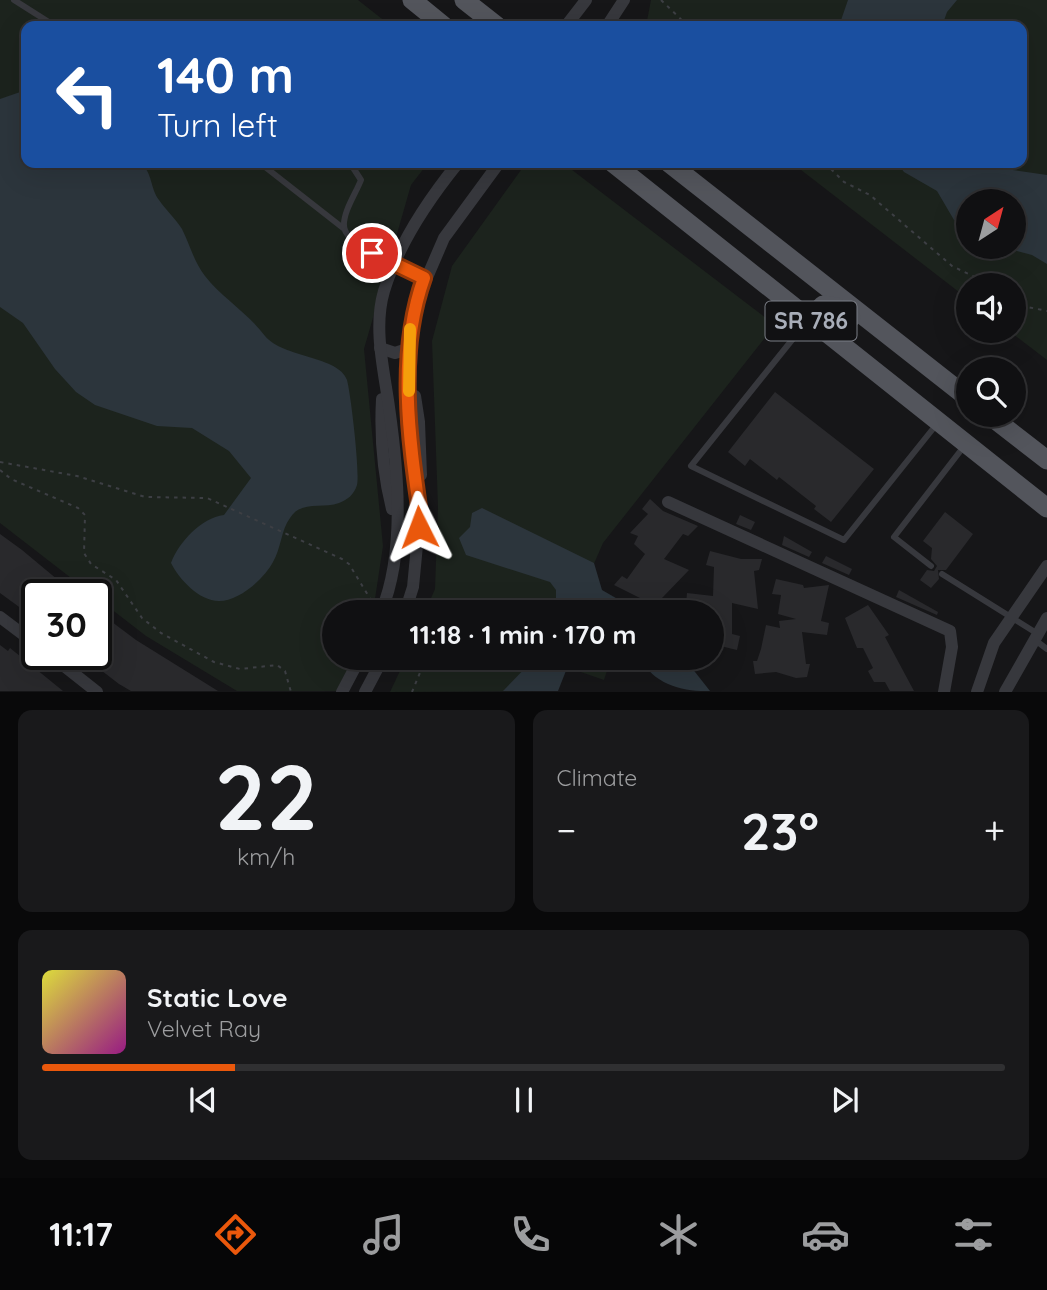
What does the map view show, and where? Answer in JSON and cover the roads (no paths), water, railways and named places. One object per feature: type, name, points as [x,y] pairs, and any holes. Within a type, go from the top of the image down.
[{"type":"main road","points":[[412,0],[438,21]]},
{"type":"main road","points":[[464,0],[491,21]]},
{"type":"main road","name":"SR 786","points":[[619,168],[1047,508]]},
{"type":"main road","name":"SR 786","points":[[675,168],[956,389]]},
{"type":"main road","points":[[809,319],[823,305],[836,307],[926,365]]},
{"type":"main road","points":[[1004,427],[1047,460]]},
{"type":"street","points":[[570,21],[586,0]]},
{"type":"street","points":[[610,21],[624,0]]},
{"type":"street","points":[[385,600],[392,576],[395,523],[394,456],[380,348],[383,292],[420,216],[454,168]]},
{"type":"street","points":[[420,514],[409,424],[413,310],[424,278],[458,215],[495,168]]},
{"type":"street","points":[[380,348],[395,353],[410,348]]},
{"type":"street","points":[[409,600],[413,587],[420,514],[419,422],[410,367]]},
{"type":"street","points":[[383,370],[381,426],[386,485],[395,523]]},
{"type":"street","points":[[394,456],[412,453]]},
{"type":"street","points":[[668,502],[950,631],[953,647],[944,691]]},
{"type":"street","points":[[977,691],[994,643],[1047,566]]},
{"type":"street","points":[[0,617],[21,633]]},
{"type":"street","points":[[1005,691],[1042,632]]},
{"type":"street","points":[[70,670],[97,691]]},
{"type":"street","points":[[342,691],[353,670]]},
{"type":"street","points":[[365,691],[376,670]]},
{"type":"lane","points":[[13,0],[47,21]]},
{"type":"lane","points":[[266,168],[343,228],[350,241],[424,278]]},
{"type":"lane","points":[[343,228],[361,180],[353,168]]},
{"type":"lane","points":[[809,319],[691,466],[844,540],[938,422]]},
{"type":"lane","points":[[931,566],[894,537],[966,444]]},
{"type":"lane","points":[[942,574],[1042,632],[1047,649]]}]
